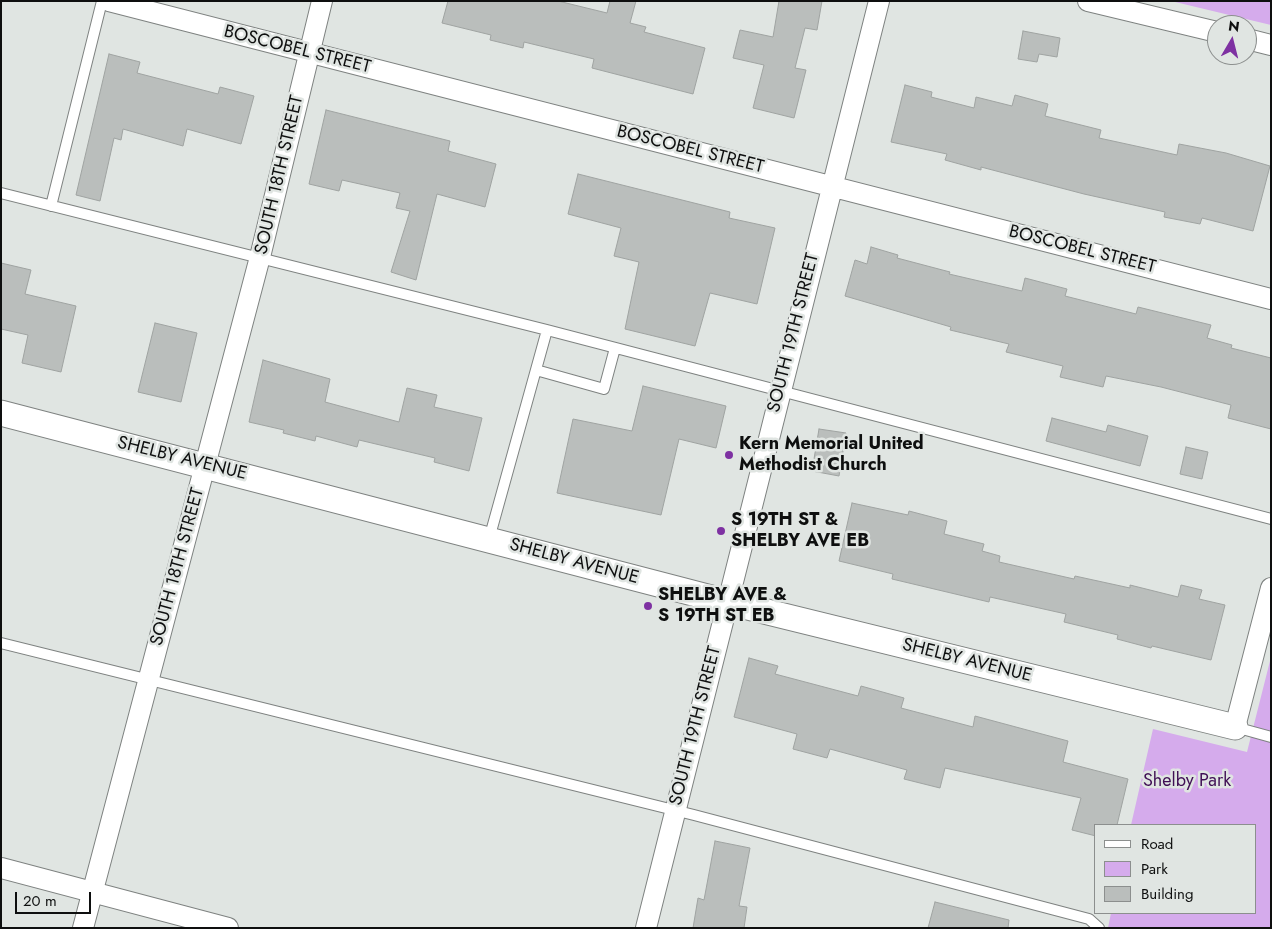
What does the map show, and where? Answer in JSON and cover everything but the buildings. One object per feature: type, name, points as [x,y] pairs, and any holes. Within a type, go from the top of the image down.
[{"type":"street","name":"BOSCOBEL STREET","points":[[109,1],[1271,299]]},
{"type":"street","name":"SOUTH 18TH STREET","points":[[83,928],[260,257],[308,52],[322,1]]},
{"type":"street","name":"SOUTH 19TH STREET","points":[[646,928],[879,1]]},
{"type":"street","points":[[1088,1],[1207,30]]},
{"type":"street","points":[[1257,41],[1271,44]]},
{"type":"street","name":"SHELBY AVENUE","points":[[1,413],[204,464],[727,602],[1235,727]]},
{"type":"street","points":[[1235,727],[1271,588]]},
{"type":"street","points":[[1,868],[228,928]]},
{"type":"lane","points":[[51,206],[102,1]]},
{"type":"lane","points":[[1,193],[547,330],[1271,519]]},
{"type":"lane","points":[[489,539],[547,330]]},
{"type":"lane","points":[[536,370],[604,389],[615,348]]},
{"type":"lane","points":[[1,643],[676,810],[1089,919],[1099,928]]},
{"type":"lane","points":[[1235,727],[1271,737]]},
{"type":"green space","points":[[1171,1],[1271,1],[1271,25],[1257,22],[1257,15],[1229,15]]},
{"type":"green space","name":"Shelby Park","points":[[1271,657],[1271,928],[1108,928],[1111,914],[1257,914],[1257,824],[1131,824],[1153,729],[1247,752]]},
{"type":"place","name":"Kern Memorial United Methodist Church","points":[[729,455]]},
{"type":"place","name":"S 19TH ST & SHELBY AVE EB","points":[[721,531]]},
{"type":"place","name":"SHELBY AVE & S 19TH ST EB","points":[[648,606]]}]
